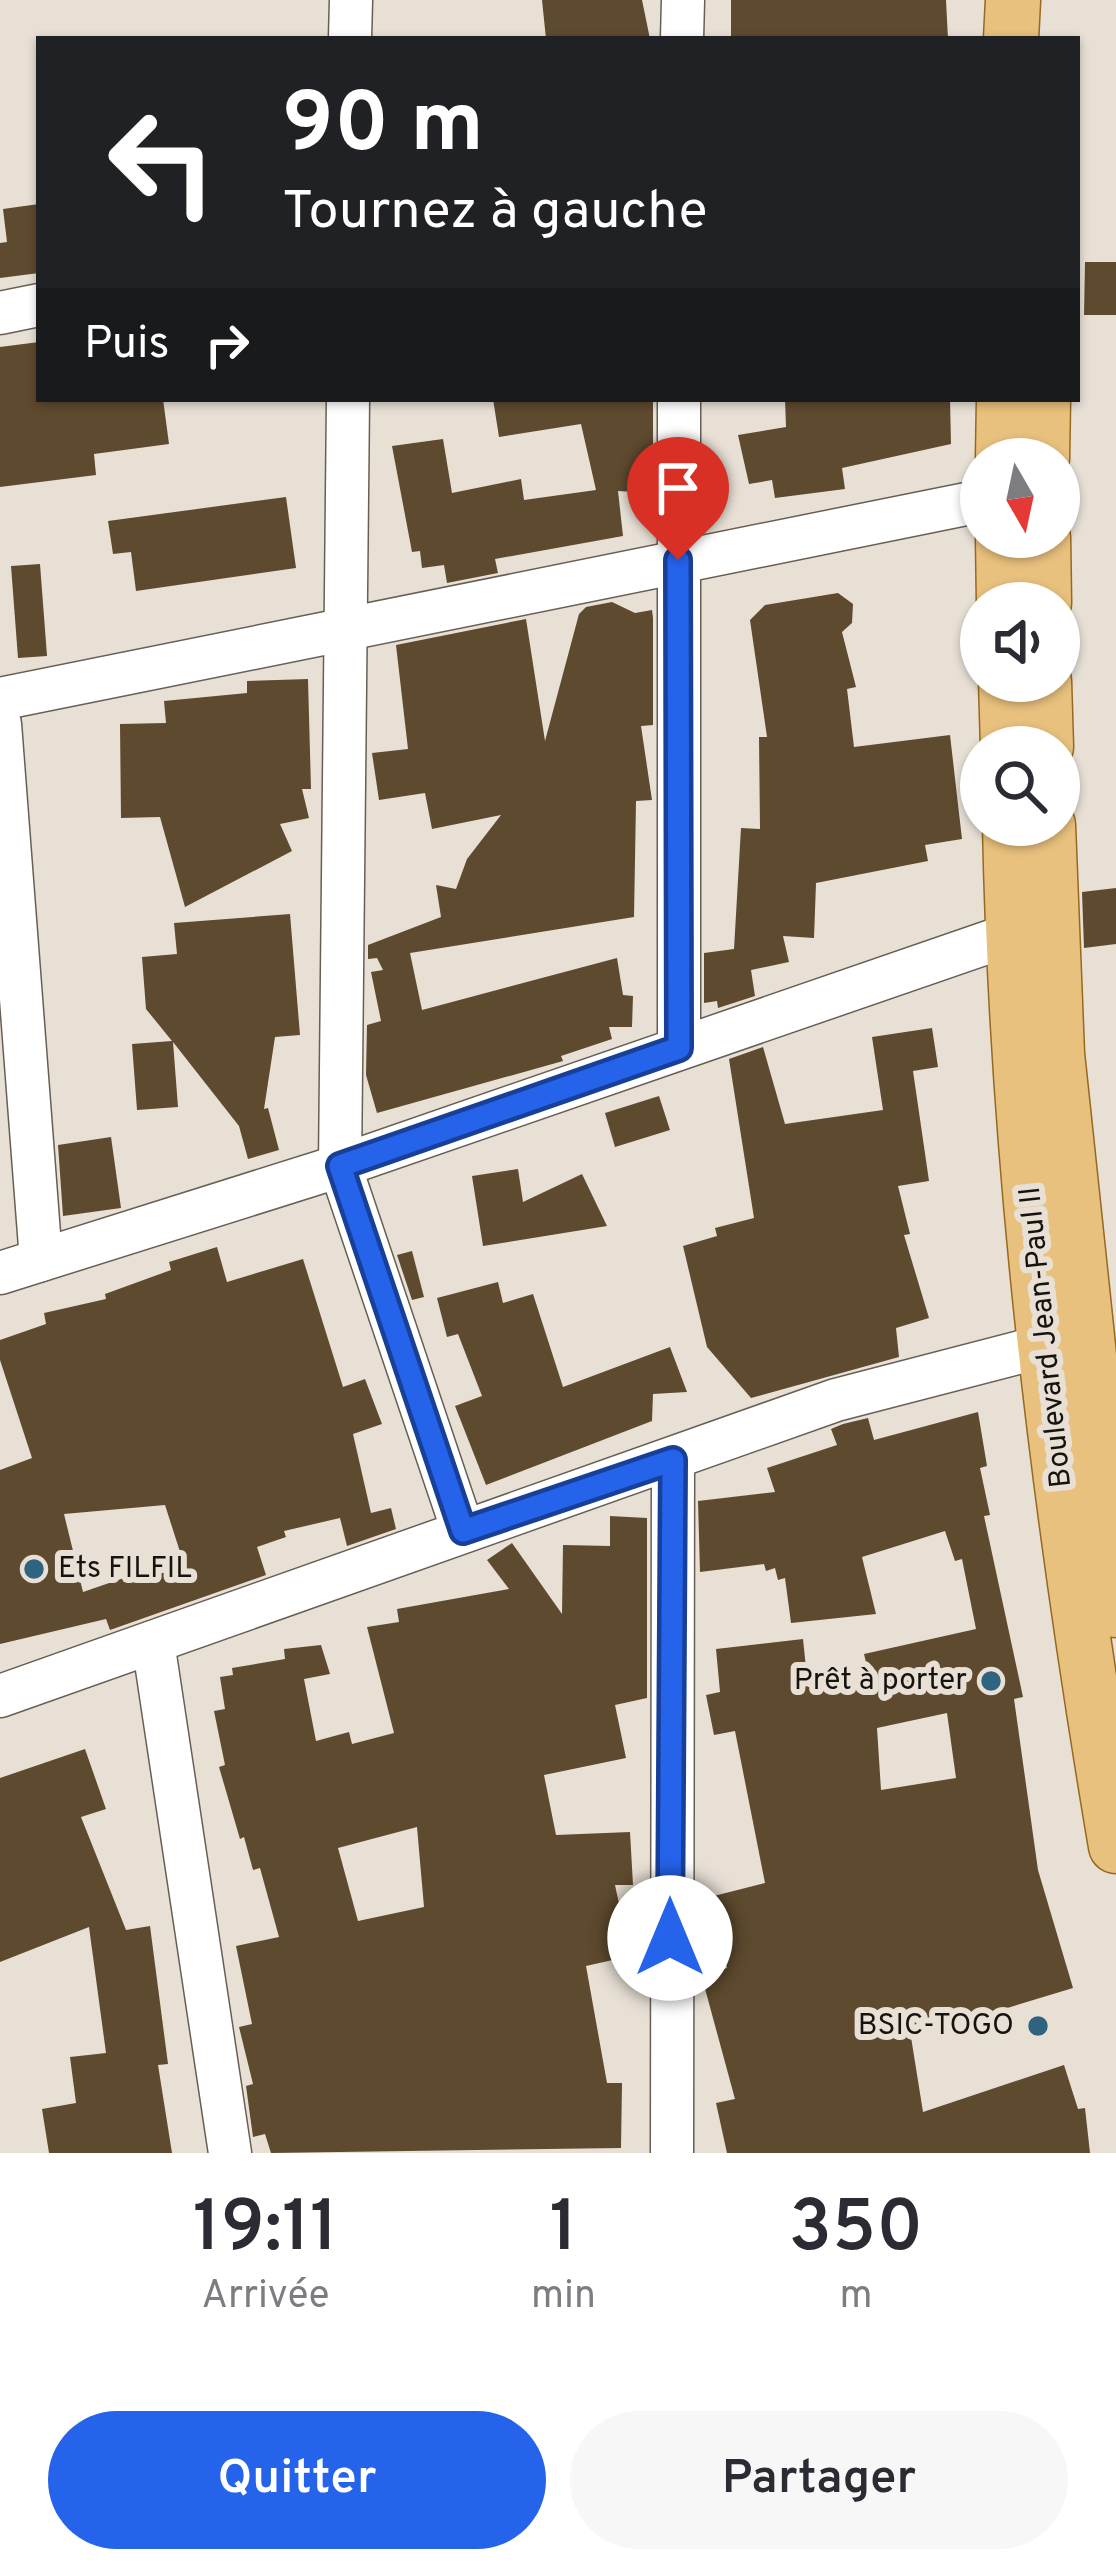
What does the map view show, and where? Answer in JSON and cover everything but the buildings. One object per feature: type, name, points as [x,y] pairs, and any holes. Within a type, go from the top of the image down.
[{"type":"main road","points":[[1012,36],[1013,0]]},
{"type":"main road","points":[[1047,36],[1048,0]]},
{"type":"main road","points":[[1003,438],[1004,402]]},
{"type":"main road","points":[[1042,438],[1043,402]]},
{"type":"main road","name":"Boulevard Jean-Paul II","points":[[1010,846],[1012,934],[1044,1346],[1082,1646],[1116,1846]]},
{"type":"main road","name":"Boulevard Jean-Paul II","points":[[1049,846],[1057,1054],[1116,1610]]},
{"type":"street","points":[[350,0],[350,36]]},
{"type":"street","points":[[682,0],[682,36]]},
{"type":"street","points":[[0,313],[36,305]]},
{"type":"street","points":[[348,402],[340,1166],[463,1531]]},
{"type":"street","points":[[679,402],[679,1048]]},
{"type":"street","points":[[0,699],[960,505]]},
{"type":"street","points":[[0,724],[41,1260]]},
{"type":"street","points":[[0,1273],[340,1166],[1012,934]]},
{"type":"street","points":[[0,1696],[836,1400],[1044,1346]]},
{"type":"street","points":[[672,2153],[673,1460]]},
{"type":"street","points":[[153,1642],[230,2153]]},
{"type":"place","name":"Ets FILFIL","points":[[34,1569]]},
{"type":"place","name":"Prêt à porter","points":[[991,1681]]},
{"type":"place","name":"BSIC-TOGO","points":[[1038,2026]]},
{"type":"route","points":[[670,1938],[673,1460],[463,1531],[340,1166],[679,1048],[678,560]]}]
